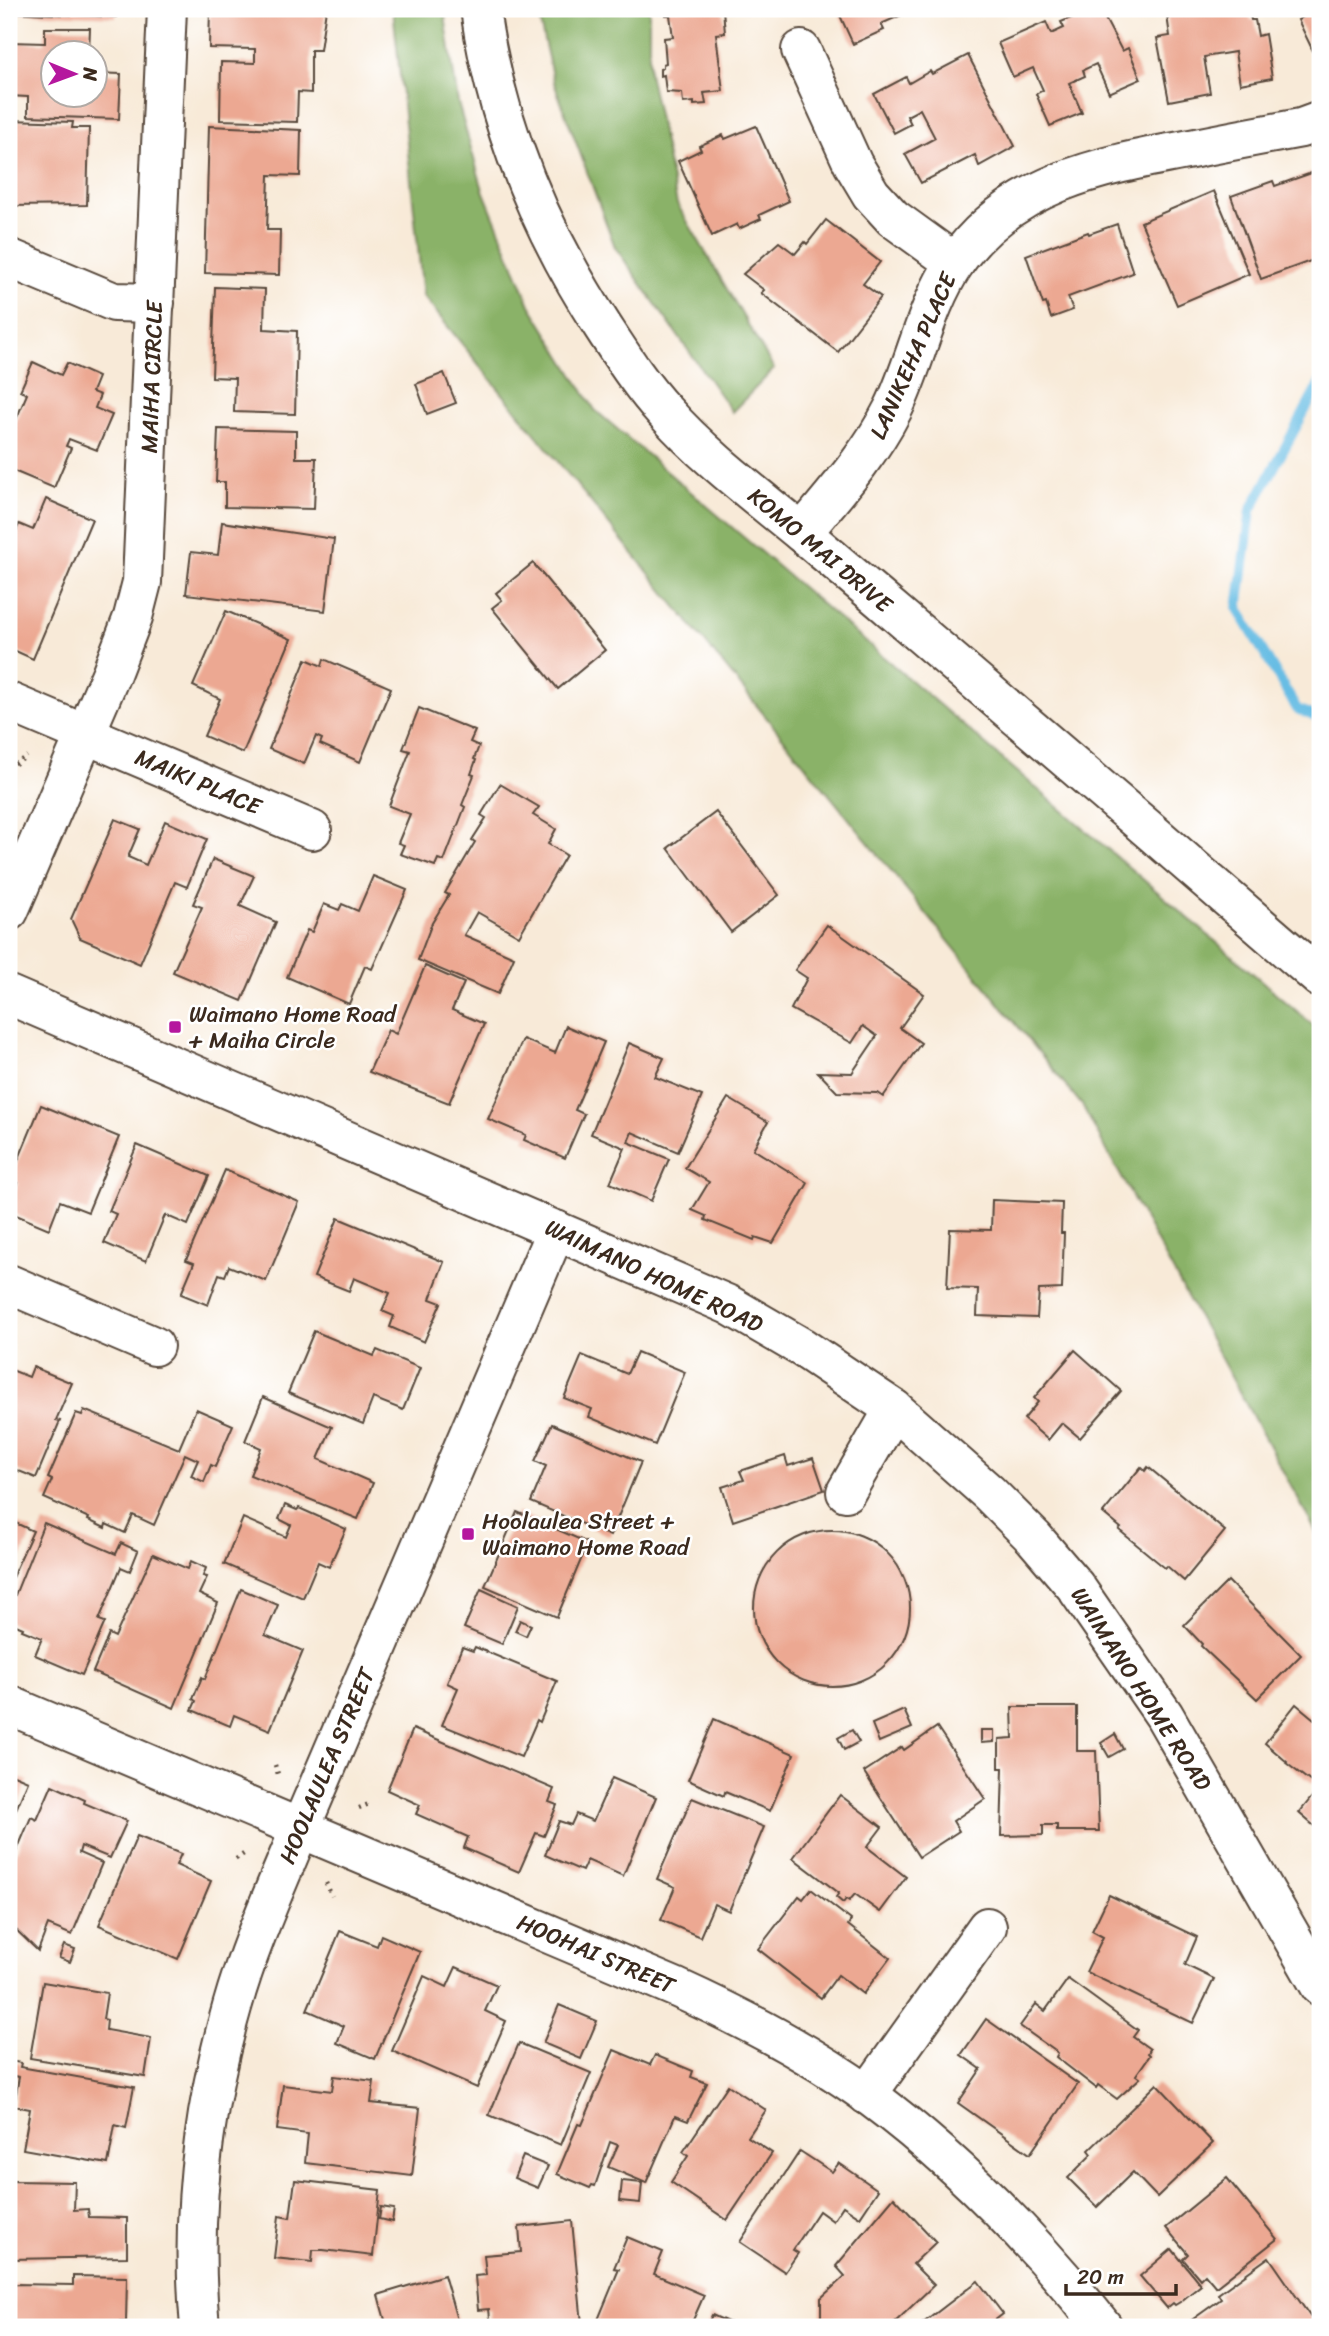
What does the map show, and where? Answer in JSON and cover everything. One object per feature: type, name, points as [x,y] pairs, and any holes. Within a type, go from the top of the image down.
[{"type":"street","name":"MAIHA CIRCLE","points":[[9,911],[128,629],[142,582],[167,9]]},
{"type":"street","name":"KOMO MAI DRIVE","points":[[480,9],[506,130],[542,221],[578,289],[628,365],[663,410],[724,469],[1320,978]]},
{"type":"street","points":[[802,50],[853,164],[871,194],[893,218],[955,263]]},
{"type":"street","name":"LANIKEHA PLACE","points":[[802,533],[866,456],[894,408],[937,298],[955,263],[1001,215],[1046,188],[1082,172],[1121,162],[1301,128],[1320,121]]},
{"type":"street","points":[[9,258],[114,302],[155,303]]},
{"type":"street","points":[[9,702],[85,735]]},
{"type":"street","name":"MAIKI PLACE","points":[[85,735],[312,830]]},
{"type":"street","name":"WAIMANO HOME ROAD","points":[[9,995],[729,1305],[803,1348],[894,1409],[989,1493],[1034,1538],[1075,1586],[1164,1715],[1320,1986]]},
{"type":"street","name":"HOOLAULEA STREET","points":[[200,2327],[196,2288],[196,2226],[200,2164],[211,2088],[232,2004],[300,1829],[556,1230]]},
{"type":"street","points":[[9,1284],[155,1346]]},
{"type":"street","points":[[846,1492],[894,1409]]},
{"type":"street","name":"HOOHAI STREET","points":[[9,1705],[740,2017],[867,2095],[960,2169],[1049,2262],[1103,2327]]},
{"type":"street","points":[[867,2095],[987,1927]]},
{"type":"path","points":[[15,764],[27,756]]},
{"type":"path","points":[[275,1765],[278,1774]]},
{"type":"path","points":[[359,1808],[369,1804]]},
{"type":"path","points":[[236,1859],[245,1853]]},
{"type":"path","points":[[326,1883],[332,1896]]},
{"type":"green space","points":[[393,9],[444,9],[458,103],[483,190],[530,305],[595,410],[1320,1031],[1320,1539],[1082,1105],[423,296]]},
{"type":"green space","points":[[537,9],[649,9],[649,73],[677,204],[774,369],[732,412],[615,247],[553,80]]},
{"type":"building","points":[[9,9],[116,9],[116,17],[9,12]]},
{"type":"building","points":[[210,9],[326,9],[320,50],[311,50],[311,93],[298,92],[297,122],[220,120],[221,62],[255,63],[255,49],[209,48]]},
{"type":"building","points":[[665,9],[723,9],[725,33],[716,34],[723,91],[704,93],[706,104],[683,103],[682,93],[666,92],[664,75],[660,76],[660,69],[666,63],[664,38],[673,37],[670,15],[666,15]]},
{"type":"building","points":[[837,9],[908,9],[903,11],[904,14],[881,24],[884,30],[853,44]]},
{"type":"building","points":[[1093,9],[1100,9],[1122,51],[1128,48],[1141,79],[1109,93],[1096,64],[1083,70],[1085,76],[1069,83],[1082,113],[1050,126],[1036,94],[1043,90],[1033,68],[1013,77],[998,43],[1046,22],[1051,34],[1064,28],[1061,22]]},
{"type":"building","points":[[1166,9],[1249,9],[1251,20],[1255,20],[1258,36],[1265,34],[1272,78],[1240,84],[1235,52],[1204,57],[1210,93],[1169,101],[1157,38],[1170,36]]},
{"type":"building","points":[[1298,9],[1320,9],[1320,47],[1313,51],[1298,20],[1303,17]]},
{"type":"building","points":[[45,28],[90,28],[90,38],[45,38]]},
{"type":"building","points":[[9,42],[38,43],[38,108],[108,108],[108,74],[121,74],[119,119],[28,116],[28,97],[9,96]]},
{"type":"building","points":[[968,55],[1015,146],[979,166],[975,155],[921,183],[905,154],[935,138],[920,109],[907,116],[911,124],[894,133],[874,94],[906,77],[909,83],[930,71],[932,74]]},
{"type":"building","points":[[9,120],[73,122],[72,128],[89,128],[87,205],[9,206]]},
{"type":"building","points":[[209,126],[301,130],[300,176],[269,175],[267,230],[280,230],[279,275],[205,273]]},
{"type":"building","points":[[756,126],[789,201],[759,215],[761,219],[739,229],[737,224],[712,236],[678,161],[701,150],[699,146],[723,135],[725,139]]},
{"type":"building","points":[[1320,170],[1320,243],[1314,245],[1319,258],[1261,279],[1231,196],[1273,181],[1275,186]]},
{"type":"building","points":[[1214,191],[1249,274],[1177,305],[1141,222]]},
{"type":"building","points":[[826,220],[880,262],[863,284],[881,297],[838,352],[761,293],[764,290],[743,274],[779,242],[795,254],[805,242],[807,244]]},
{"type":"building","points":[[1117,224],[1133,273],[1068,297],[1073,310],[1051,318],[1046,303],[1043,304],[1026,255]]},
{"type":"building","points":[[215,287],[265,289],[264,329],[297,331],[295,414],[234,412],[235,378],[212,377]]},
{"type":"building","points":[[33,362],[61,375],[67,363],[98,377],[92,392],[100,395],[95,408],[112,415],[97,450],[69,439],[66,446],[71,448],[54,488],[9,469],[9,436],[27,394],[20,391]]},
{"type":"building","points":[[444,373],[456,403],[427,414],[416,384]]},
{"type":"building","points":[[218,429],[296,431],[296,458],[316,458],[314,509],[225,507],[225,482],[216,482]]},
{"type":"building","points":[[46,499],[92,519],[33,659],[9,648],[9,547],[19,524],[33,530]]},
{"type":"building","points":[[222,522],[334,539],[325,611],[186,594],[191,552],[218,555]]},
{"type":"building","points":[[533,563],[605,650],[558,689],[492,608],[502,600],[496,593]]},
{"type":"building","points":[[226,611],[291,639],[243,753],[204,736],[220,699],[193,686]]},
{"type":"building","points":[[306,659],[322,666],[324,659],[391,688],[360,762],[320,744],[322,739],[316,736],[304,764],[269,749]]},
{"type":"building","points":[[419,708],[475,731],[470,742],[479,746],[471,774],[474,775],[462,805],[465,807],[444,861],[438,859],[435,866],[400,854],[404,845],[398,843],[410,814],[389,806],[410,751],[403,749]]},
{"type":"building","points":[[500,784],[539,807],[533,815],[556,829],[548,844],[566,855],[519,936],[477,912],[464,935],[514,957],[498,994],[418,960],[432,923],[449,895],[445,893],[486,818],[481,815]]},
{"type":"building","points":[[716,812],[779,895],[731,932],[668,848]]},
{"type":"building","points":[[115,819],[140,829],[128,857],[146,865],[165,821],[207,839],[187,887],[175,882],[140,964],[80,938],[71,919]]},
{"type":"building","points":[[213,859],[254,876],[240,906],[276,922],[242,1001],[173,972],[202,907],[193,904]]},
{"type":"building","points":[[373,876],[407,890],[372,969],[365,966],[349,1004],[287,977],[307,930],[312,932],[324,904],[339,910],[342,904],[358,911]]},
{"type":"building","points":[[827,925],[924,994],[900,1028],[921,1043],[883,1097],[877,1093],[837,1092],[818,1072],[852,1073],[877,1036],[863,1026],[852,1043],[791,1009],[807,978],[795,970]]},
{"type":"building","points":[[425,966],[464,983],[452,1010],[484,1024],[449,1103],[369,1072],[388,1030],[396,1034]]},
{"type":"building","points":[[566,1026],[604,1042],[575,1110],[584,1114],[565,1158],[524,1140],[526,1135],[488,1119],[523,1039],[555,1053]]},
{"type":"building","points":[[629,1043],[664,1058],[655,1077],[702,1096],[678,1152],[632,1132],[628,1142],[669,1159],[651,1201],[610,1183],[625,1148],[591,1134]]},
{"type":"building","points":[[728,1098],[768,1122],[753,1149],[808,1183],[773,1243],[755,1237],[754,1240],[705,1220],[706,1216],[692,1210],[709,1182],[685,1168]]},
{"type":"building","points":[[41,1105],[119,1137],[88,1212],[60,1201],[49,1229],[9,1212],[18,1183],[10,1180]]},
{"type":"building","points":[[137,1145],[209,1176],[188,1225],[165,1215],[146,1261],[104,1243],[116,1214],[109,1211]]},
{"type":"building","points":[[225,1170],[299,1202],[266,1281],[229,1266],[225,1276],[219,1274],[208,1305],[181,1294],[194,1263],[186,1260]]},
{"type":"building","points":[[992,1200],[1062,1203],[1062,1289],[1039,1290],[1037,1318],[977,1316],[978,1289],[947,1288],[950,1229],[991,1230]]},
{"type":"building","points":[[338,1218],[444,1262],[430,1299],[441,1303],[424,1342],[390,1327],[394,1316],[382,1311],[390,1293],[354,1278],[349,1291],[314,1277]]},
{"type":"building","points":[[314,1331],[374,1356],[377,1350],[420,1368],[403,1410],[373,1398],[363,1424],[288,1393]]},
{"type":"building","points":[[1075,1350],[1121,1391],[1080,1438],[1062,1423],[1048,1440],[1024,1419],[1038,1402],[1034,1398]]},
{"type":"building","points":[[637,1352],[685,1372],[655,1445],[589,1417],[592,1409],[564,1398],[582,1355],[627,1374]]},
{"type":"building","points":[[33,1367],[72,1383],[56,1420],[60,1421],[36,1478],[9,1467],[9,1369],[29,1377]]},
{"type":"building","points":[[263,1397],[332,1427],[318,1459],[373,1483],[358,1519],[250,1475],[261,1448],[245,1441]]},
{"type":"building","points":[[196,1409],[233,1425],[215,1467],[211,1465],[204,1482],[191,1476],[198,1460],[185,1454],[154,1525],[133,1515],[125,1533],[106,1524],[105,1528],[44,1498],[52,1480],[48,1478],[76,1413],[82,1415],[84,1410],[179,1449]]},
{"type":"building","points":[[552,1424],[641,1462],[610,1536],[531,1502],[546,1466],[535,1461]]},
{"type":"building","points":[[785,1456],[788,1466],[813,1458],[824,1490],[733,1521],[722,1487],[744,1480],[740,1471]]},
{"type":"building","points":[[1141,1467],[1145,1471],[1148,1467],[1225,1531],[1184,1581],[1119,1530],[1121,1528],[1103,1513]]},
{"type":"building","points":[[285,1505],[297,1510],[299,1508],[346,1529],[329,1567],[318,1562],[303,1598],[224,1564],[243,1518],[286,1537],[291,1525],[279,1519]]},
{"type":"building","points":[[517,1512],[588,1543],[557,1617],[485,1586]]},
{"type":"building","points":[[9,1520],[33,1531],[9,1584]]},
{"type":"building","points":[[44,1523],[116,1554],[121,1543],[138,1551],[130,1571],[121,1567],[99,1620],[105,1622],[82,1675],[35,1655],[42,1638],[9,1622],[9,1610]]},
{"type":"building","points":[[832,1530],[862,1536],[887,1553],[904,1578],[910,1608],[904,1638],[887,1663],[862,1680],[832,1686],[802,1680],[777,1663],[760,1638],[754,1608],[760,1578],[777,1553],[802,1536]]},
{"type":"building","points":[[153,1554],[188,1569],[191,1561],[206,1568],[203,1576],[207,1577],[199,1594],[218,1603],[174,1708],[93,1672],[109,1634],[115,1637]]},
{"type":"building","points":[[1228,1581],[1301,1655],[1257,1699],[1201,1646],[1184,1625]]},
{"type":"building","points":[[241,1589],[278,1605],[265,1635],[303,1651],[270,1730],[234,1715],[230,1726],[192,1710],[196,1701],[193,1699],[202,1677],[205,1679]]},
{"type":"building","points":[[481,1589],[518,1606],[502,1644],[464,1628]]},
{"type":"building","points":[[520,1620],[531,1625],[526,1636],[515,1631]]},
{"type":"building","points":[[462,1647],[473,1651],[475,1647],[557,1681],[540,1722],[537,1720],[521,1757],[442,1725],[458,1688],[447,1683]]},
{"type":"building","points":[[1296,1704],[1320,1724],[1320,1831],[1299,1813],[1319,1788],[1265,1743]]},
{"type":"building","points":[[1012,1707],[1077,1707],[1077,1751],[1096,1751],[1099,1831],[1057,1831],[1057,1825],[1043,1825],[1043,1835],[1001,1836],[1003,1768],[999,1768],[999,1739],[1013,1738]]},
{"type":"building","points":[[904,1710],[912,1728],[879,1742],[872,1724]]},
{"type":"building","points":[[714,1719],[794,1754],[770,1811],[725,1792],[724,1796],[688,1780]]},
{"type":"building","points":[[937,1727],[985,1799],[953,1821],[959,1831],[919,1857],[864,1772],[902,1747],[904,1750]]},
{"type":"building","points":[[413,1729],[554,1789],[549,1802],[557,1805],[544,1836],[536,1833],[519,1872],[464,1848],[468,1837],[416,1814],[420,1805],[387,1790]]},
{"type":"building","points":[[852,1730],[859,1742],[844,1750],[838,1738]]},
{"type":"building","points":[[981,1730],[994,1730],[994,1742],[981,1743]]},
{"type":"building","points":[[1115,1734],[1123,1749],[1109,1757],[1101,1743]]},
{"type":"building","points":[[9,1773],[28,1781],[9,1826]]},
{"type":"building","points":[[612,1778],[656,1797],[623,1876],[587,1860],[582,1871],[545,1855],[559,1821],[571,1825],[576,1814],[593,1821]]},
{"type":"building","points":[[52,1785],[85,1800],[84,1803],[127,1821],[110,1858],[81,1846],[79,1853],[102,1863],[72,1935],[48,1925],[38,1951],[9,1923],[9,1869],[31,1817],[37,1820]]},
{"type":"building","points":[[840,1795],[882,1827],[867,1847],[906,1877],[880,1912],[855,1894],[843,1903],[836,1897],[839,1893],[793,1858]]},
{"type":"building","points":[[692,1798],[764,1827],[729,1911],[714,1904],[700,1937],[661,1920],[675,1887],[657,1879]]},
{"type":"building","points":[[137,1836],[181,1854],[176,1865],[211,1881],[178,1959],[99,1925]]},
{"type":"building","points":[[811,1889],[851,1920],[848,1925],[890,1958],[863,1994],[838,1975],[821,1998],[758,1949],[799,1896],[803,1899]]},
{"type":"building","points":[[1109,1895],[1197,1937],[1185,1965],[1214,1979],[1193,2023],[1086,1972],[1103,1937],[1092,1931]]},
{"type":"building","points":[[340,1931],[377,1946],[381,1935],[420,1952],[375,2059],[337,2043],[344,2026],[307,2010]]},
{"type":"building","points":[[64,1945],[75,1949],[70,1962],[59,1958]]},
{"type":"building","points":[[456,1967],[497,1985],[485,2011],[506,2021],[477,2088],[392,2051],[424,1976],[447,1987]]},
{"type":"building","points":[[1068,1979],[1138,2030],[1133,2037],[1150,2049],[1150,2055],[1136,2075],[1140,2078],[1117,2099],[1098,2085],[1096,2088],[1056,2057],[1058,2053],[1020,2026],[1036,2004],[1045,2011]]},
{"type":"building","points":[[43,1982],[107,1993],[103,2019],[107,2020],[106,2030],[151,2038],[145,2077],[30,2058]]},
{"type":"building","points":[[559,2005],[597,2021],[581,2059],[543,2043]]},
{"type":"building","points":[[986,2019],[1078,2084],[1030,2154],[958,2103],[981,2069],[961,2055]]},
{"type":"building","points":[[519,2043],[591,2073],[561,2145],[489,2115]]},
{"type":"building","points":[[614,2050],[650,2065],[655,2055],[693,2071],[691,2077],[707,2083],[688,2121],[675,2116],[646,2183],[608,2167],[618,2145],[610,2142],[595,2186],[590,2188],[557,2174],[578,2124],[582,2125]]},
{"type":"building","points":[[9,2061],[21,2063],[20,2067],[134,2087],[126,2128],[115,2125],[108,2164],[23,2149],[30,2109],[14,2106],[19,2077],[9,2075]]},
{"type":"building","points":[[334,2076],[374,2081],[371,2103],[420,2108],[412,2176],[305,2163],[308,2134],[277,2130],[283,2085],[332,2091]]},
{"type":"building","points":[[1157,2084],[1213,2143],[1157,2197],[1133,2172],[1097,2207],[1068,2178],[1092,2154],[1089,2150]]},
{"type":"building","points":[[728,2085],[766,2110],[748,2137],[772,2153],[727,2220],[671,2182],[688,2156],[683,2152]]},
{"type":"building","points":[[800,2151],[832,2172],[839,2163],[878,2190],[860,2217],[843,2206],[833,2221],[819,2211],[793,2250],[798,2253],[785,2272],[740,2242]]},
{"type":"building","points":[[523,2156],[548,2166],[538,2188],[514,2178]]},
{"type":"building","points":[[1227,2178],[1277,2239],[1216,2287],[1205,2274],[1200,2279],[1183,2259],[1188,2254],[1166,2228]]},
{"type":"building","points":[[295,2180],[380,2190],[373,2256],[313,2250],[312,2262],[274,2258],[279,2216],[290,2218]]},
{"type":"building","points":[[622,2181],[642,2183],[640,2203],[620,2201]]},
{"type":"building","points":[[75,2182],[74,2210],[88,2209],[89,2217],[127,2218],[127,2257],[9,2259],[9,2183]]},
{"type":"building","points":[[894,2197],[936,2242],[913,2264],[934,2285],[890,2327],[831,2327],[821,2317],[821,2298],[845,2276],[836,2266]]},
{"type":"building","points":[[381,2207],[394,2209],[392,2222],[379,2219]]},
{"type":"building","points":[[572,2221],[582,2324],[491,2327],[489,2309],[478,2310],[475,2276],[486,2275],[484,2255],[521,2252],[519,2227]]},
{"type":"building","points":[[627,2237],[663,2252],[654,2274],[704,2295],[690,2327],[595,2327],[619,2269],[614,2268]]},
{"type":"building","points":[[1172,2249],[1201,2285],[1180,2302],[1167,2308],[1140,2276]]},
{"type":"building","points":[[1269,2257],[1316,2325],[1182,2327],[1221,2299],[1218,2294]]},
{"type":"building","points":[[444,2275],[459,2327],[387,2327],[378,2295]]},
{"type":"building","points":[[73,2276],[127,2277],[126,2322],[96,2322],[96,2327],[12,2327],[13,2284],[73,2285]]},
{"type":"building","points":[[978,2281],[1003,2314],[994,2321],[998,2327],[918,2327]]},
{"type":"building","points":[[712,2315],[739,2327],[706,2327]]},
{"type":"waterway","points":[[1320,383],[1251,510],[1238,609],[1297,709],[1320,719]]},
{"type":"place","name":"Waimano Home Road + Maiha Circle","points":[[175,1027]]},
{"type":"place","name":"Hoolaulea Street + Waimano Home Road","points":[[468,1534]]}]
